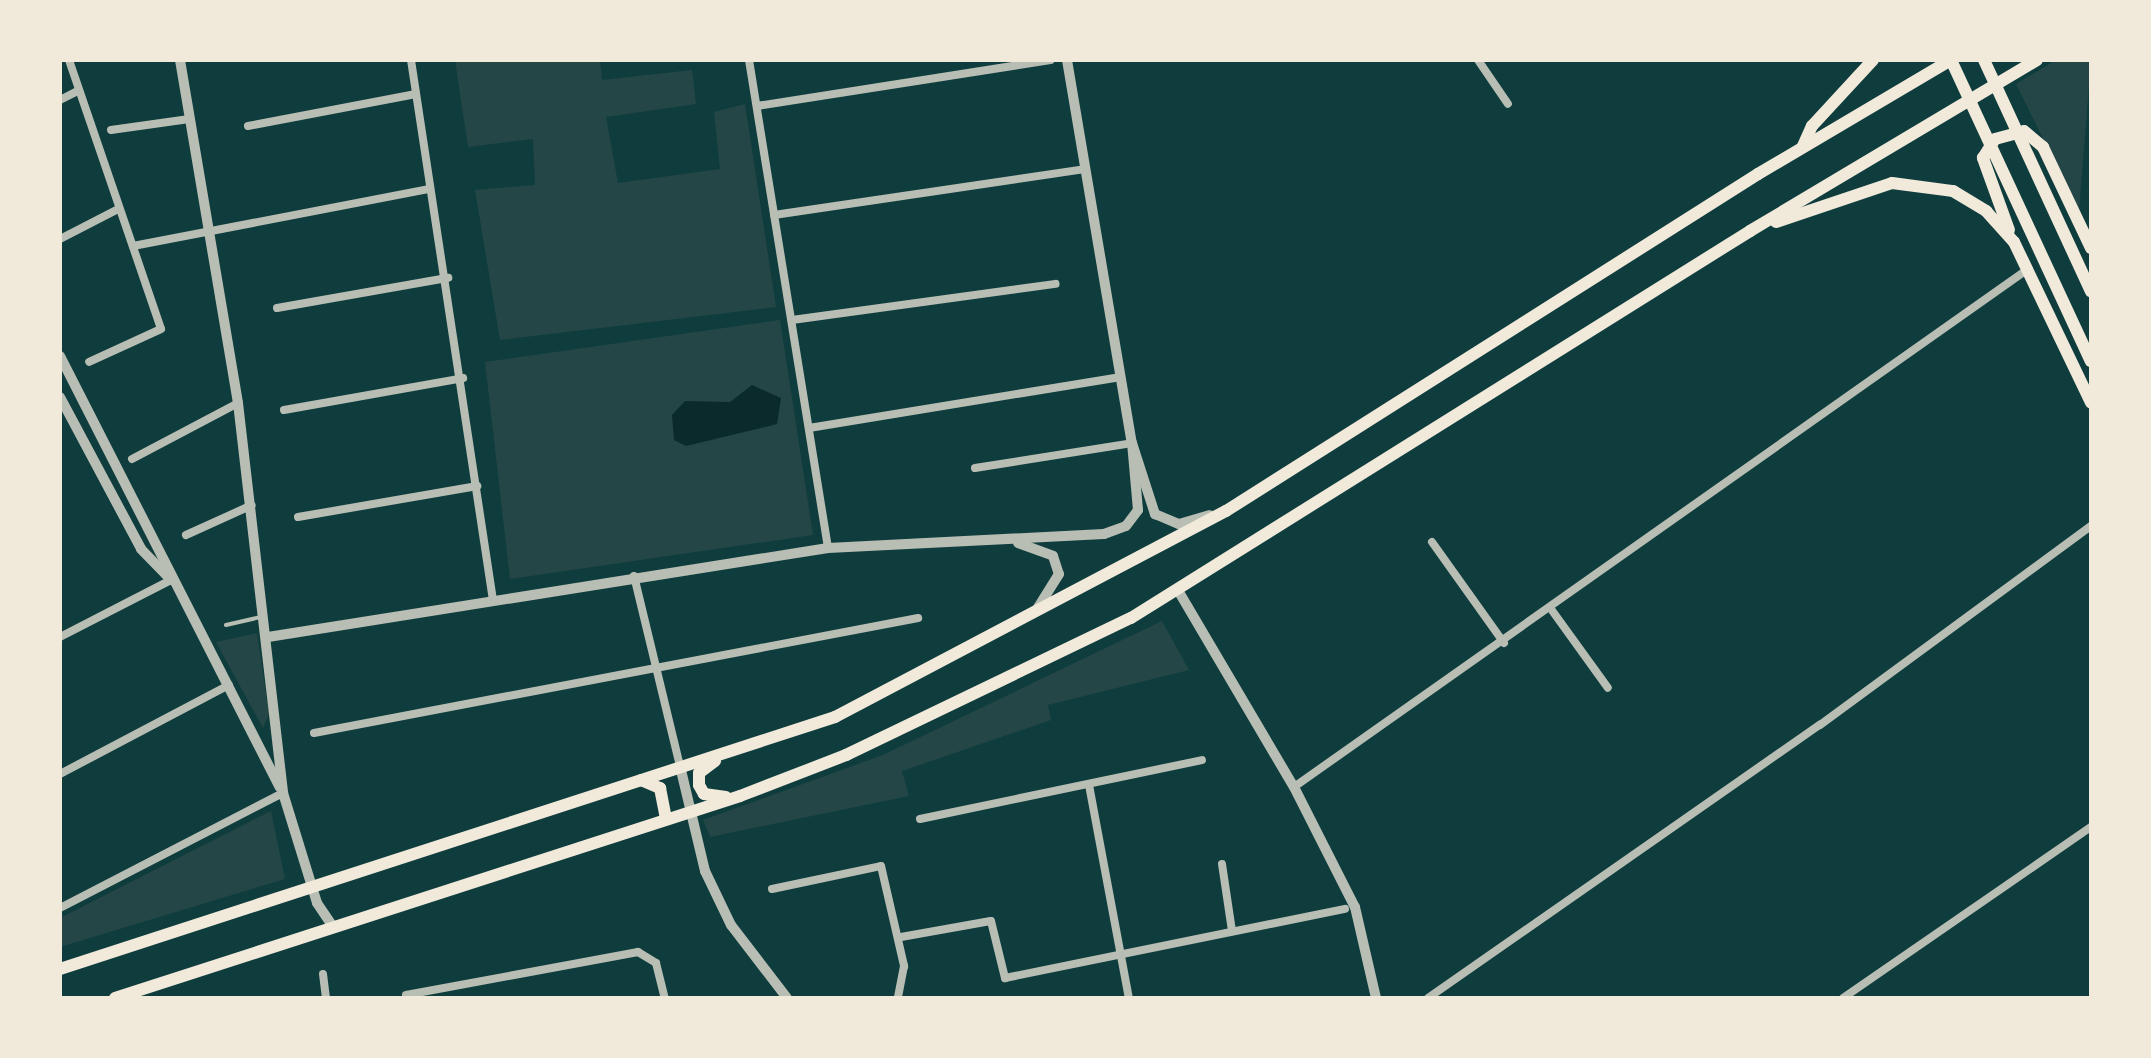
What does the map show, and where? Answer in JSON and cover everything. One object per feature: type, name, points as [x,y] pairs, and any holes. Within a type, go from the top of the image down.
[{"type":"main road","points":[[1802,147],[1812,126],[1873,60]]},
{"type":"main road","points":[[60,969],[313,890],[836,716],[1028,620],[1226,511],[1802,147],[1951,60],[2091,360]]},
{"type":"main road","points":[[1984,60],[2088,286]]},
{"type":"main road","points":[[115,998],[740,796],[846,754],[1179,592],[1750,231],[2037,60]]},
{"type":"main road","points":[[2091,248],[2043,148],[2024,131],[1995,139],[1983,158],[2014,242],[2091,403]]},
{"type":"main road","points":[[1750,231],[1892,183],[1953,191],[1986,211],[2014,242]]},
{"type":"main road","points":[[720,756],[699,773],[699,785],[716,798],[740,796]]},
{"type":"main road","points":[[641,780],[660,788],[666,818]]},
{"type":"street","points":[[69,60],[161,330],[90,362]]},
{"type":"street","points":[[180,60],[238,403],[284,793]]},
{"type":"street","points":[[410,60],[448,278],[493,600]]},
{"type":"street","points":[[750,60],[828,548]]},
{"type":"street","points":[[757,106],[1050,60]]},
{"type":"street","points":[[268,637],[828,548],[1104,534],[1126,526],[1138,510],[1132,443],[1067,60]]},
{"type":"street","points":[[1478,60],[1508,104]]},
{"type":"street","points":[[60,100],[78,90]]},
{"type":"street","points":[[248,126],[416,94]]},
{"type":"street","points":[[111,130],[189,119]]},
{"type":"street","points":[[774,215],[1085,168]]},
{"type":"street","points":[[133,246],[430,189]]},
{"type":"street","points":[[60,238],[118,208]]},
{"type":"street","points":[[1294,788],[1504,644],[2028,270]]},
{"type":"street","points":[[277,308],[448,278]]},
{"type":"street","points":[[792,320],[1056,284]]},
{"type":"street","points":[[60,356],[171,580],[284,793],[313,890],[334,928]]},
{"type":"street","points":[[809,428],[1121,377]]},
{"type":"street","points":[[284,410],[463,378]]},
{"type":"street","points":[[60,397],[141,549],[171,580]]},
{"type":"street","points":[[132,459],[238,403]]},
{"type":"street","points":[[1132,443],[1155,514],[1179,524],[1226,511]]},
{"type":"street","points":[[975,468],[1132,443]]},
{"type":"street","points":[[298,517],[477,486]]},
{"type":"street","points":[[186,535],[252,505]]},
{"type":"street","points":[[1428,998],[1820,725],[2091,526]]},
{"type":"street","points":[[1012,540],[1053,556],[1060,574],[1028,620]]},
{"type":"street","points":[[1432,542],[1504,644]]},
{"type":"street","points":[[634,576],[706,872],[731,924],[787,998]]},
{"type":"street","points":[[60,637],[171,580]]},
{"type":"street","points":[[1179,592],[1294,788],[1354,907],[1376,998]]},
{"type":"street","points":[[1551,610],[1608,688]]},
{"type":"street","points":[[314,733],[918,618]]},
{"type":"street","points":[[60,774],[229,686]]},
{"type":"street","points":[[920,819],[1202,760]]},
{"type":"street","points":[[1089,785],[1129,998]]},
{"type":"street","points":[[60,908],[284,793]]},
{"type":"street","points":[[1842,998],[2091,827]]},
{"type":"street","points":[[1222,864],[1232,930]]},
{"type":"street","points":[[772,889],[881,866],[904,966],[898,998]]},
{"type":"street","points":[[900,936],[991,921],[1005,978],[1345,908]]},
{"type":"street","points":[[406,995],[638,952],[656,963],[664,998]]},
{"type":"street","points":[[322,974],[326,998]]},
{"type":"street","points":[[471,984],[473,998]]},
{"type":"lane","points":[[226,625],[266,616]]},
{"type":"shaded area","points":[[455,60],[600,60],[602,80],[692,70],[696,104],[606,117],[618,183],[720,169],[714,112],[745,104],[776,307],[500,340],[475,190],[535,185],[533,139],[468,147]]},
{"type":"shaded area","points":[[2056,60],[2091,60],[2079,211],[2016,84]]},
{"type":"shaded area","points":[[780,320],[813,535],[510,579],[485,362]]},
{"type":"shaded area","points":[[752,385],[781,398],[777,424],[686,446],[674,440],[672,415],[685,401],[730,402]]},
{"type":"shaded area","points":[[1162,621],[1189,670],[1048,705],[1051,720],[902,771],[909,796],[710,837],[703,820],[883,755]]},
{"type":"shaded area","points":[[257,633],[269,714],[263,728],[216,642]]},
{"type":"shaded area","points":[[271,811],[285,879],[60,947],[60,918]]}]
